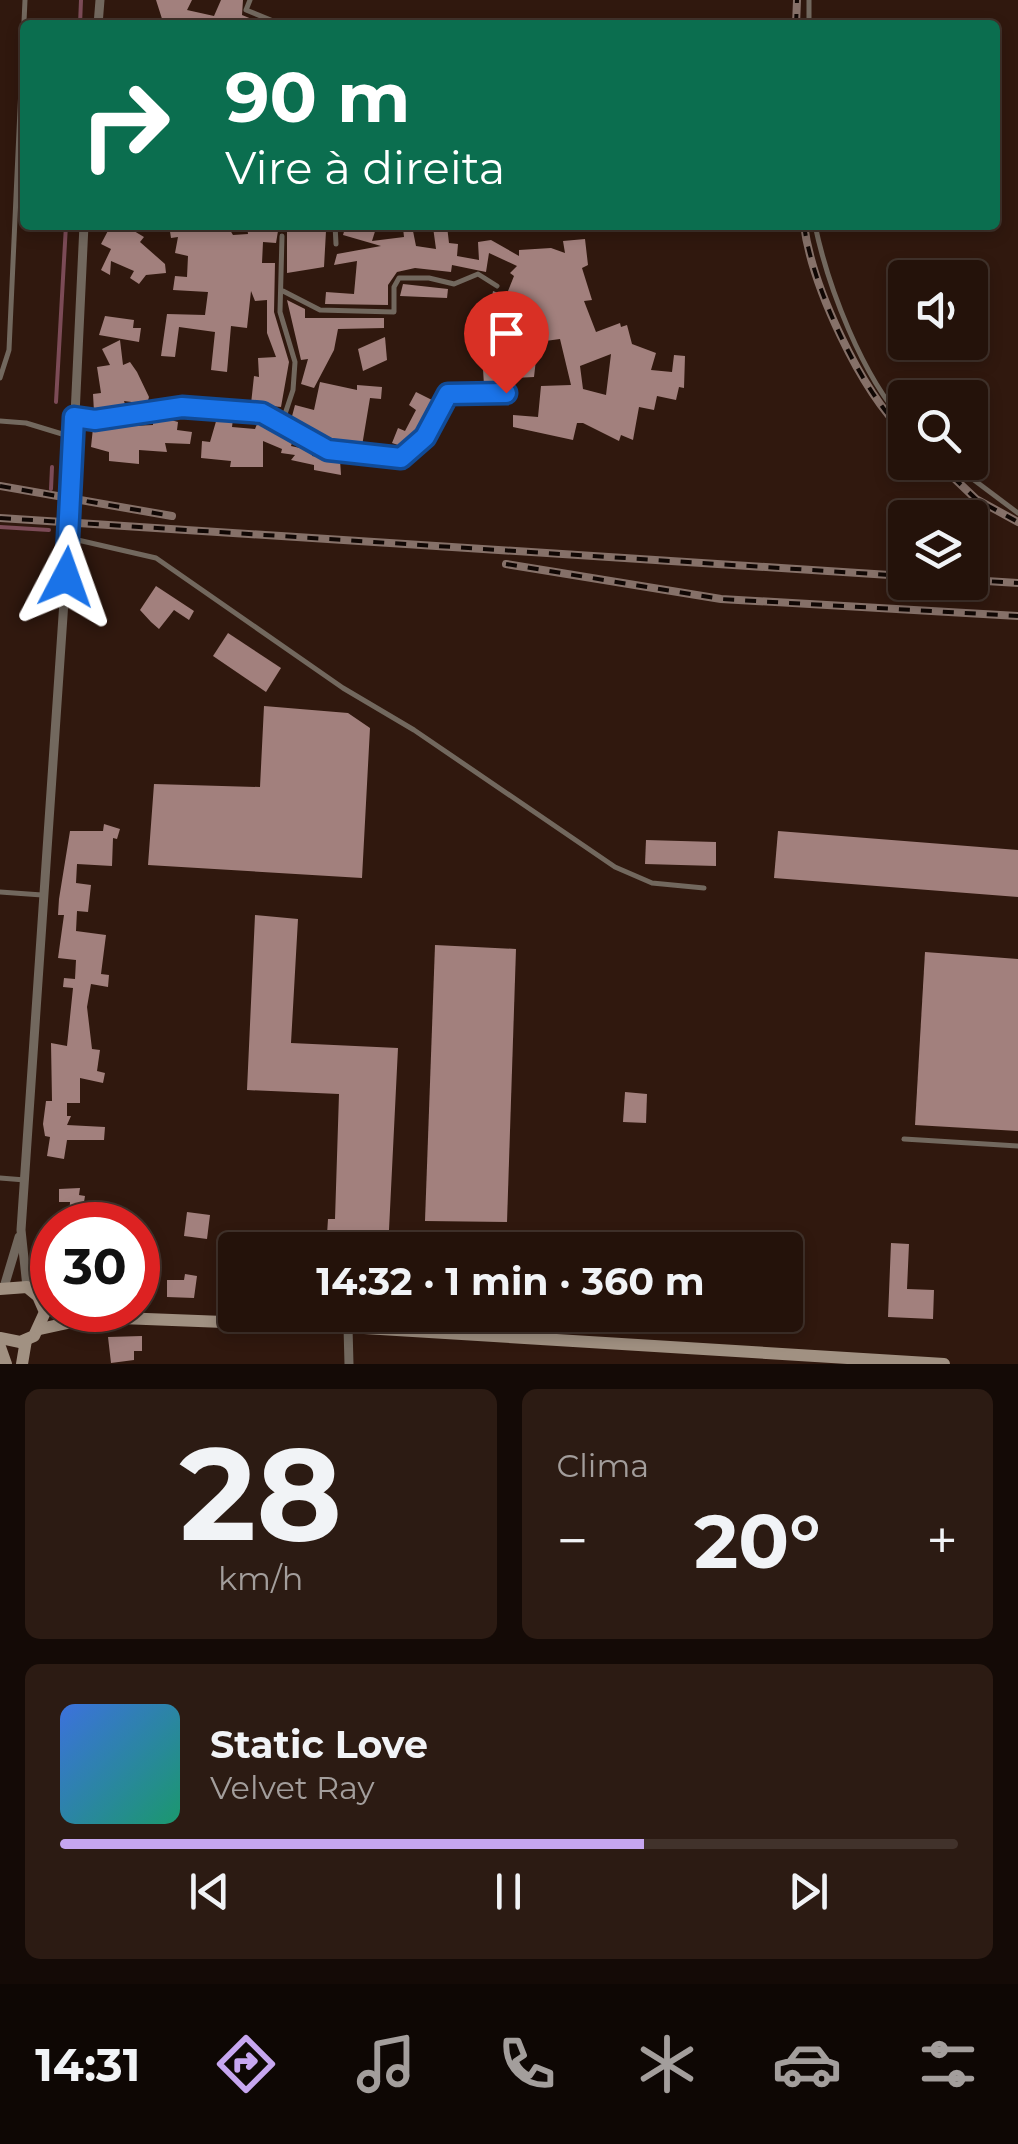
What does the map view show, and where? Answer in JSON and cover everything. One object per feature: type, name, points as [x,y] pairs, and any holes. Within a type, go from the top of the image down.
[{"type":"main road","points":[[2,1288],[30,1293]]},
{"type":"main road","points":[[160,1320],[218,1322]]},
{"type":"main road","points":[[22,1364],[26,1340],[36,1332]]},
{"type":"main road","points":[[415,1332],[944,1364]]},
{"type":"main road","points":[[0,1338],[26,1340]]},
{"type":"main road","points":[[0,1347],[6,1364]]},
{"type":"street","points":[[2,1288],[22,1230],[69,538],[84,230]]},
{"type":"street","points":[[74,417],[95,420],[182,407],[262,413],[328,450],[401,458],[425,437],[448,394],[506,393]]},
{"type":"street","points":[[22,1230],[30,1261]]},
{"type":"street","points":[[348,1332],[348,1364]]},
{"type":"lane","points":[[250,0],[246,10],[271,20]]},
{"type":"lane","points":[[0,378],[9,350],[20,157]]},
{"type":"lane","points":[[335,230],[336,244]]},
{"type":"lane","points":[[816,230],[844,317],[888,398]]},
{"type":"lane","points":[[282,236],[280,312],[295,362],[294,390],[282,423]]},
{"type":"lane","points":[[283,291],[320,310],[394,312],[394,287],[399,278],[429,278],[454,284],[478,274],[497,286]]},
{"type":"lane","points":[[0,422],[26,424],[72,437]]},
{"type":"lane","points":[[974,480],[1018,513]]},
{"type":"lane","points":[[69,538],[156,558],[343,688],[414,730],[615,867],[652,883],[704,888]]},
{"type":"lane","points":[[0,892],[44,895]]},
{"type":"lane","points":[[904,1138],[1018,1146]]},
{"type":"lane","points":[[0,1178],[25,1180]]},
{"type":"lane","points":[[522,1332],[522,1340]]},
{"type":"building","points":[[156,0],[192,0],[187,10],[214,16],[221,0],[243,0],[242,15],[254,20],[162,20]]},
{"type":"building","points":[[108,230],[132,230],[144,237],[140,242],[165,264],[166,273],[146,275],[139,284],[130,278],[134,271],[111,261],[110,275],[101,270],[111,249],[101,244]]},
{"type":"building","points":[[170,230],[230,230],[233,235],[248,234],[248,230],[326,231],[324,267],[287,273],[287,232],[278,231],[276,243],[263,242],[262,263],[275,263],[274,312],[289,362],[281,407],[251,404],[254,376],[259,377],[258,358],[276,357],[267,333],[267,300],[255,301],[251,291],[247,328],[231,326],[227,372],[211,370],[215,332],[179,327],[175,357],[161,356],[167,314],[205,315],[208,292],[173,290],[175,276],[187,277],[188,256],[175,253],[178,237],[171,238]]},
{"type":"building","points":[[344,230],[375,230],[372,241],[404,237],[403,230],[413,230],[416,246],[436,249],[433,230],[447,230],[449,243],[458,244],[457,256],[479,260],[478,242],[491,240],[519,256],[519,250],[551,248],[565,253],[563,241],[585,239],[588,265],[582,268],[592,300],[584,301],[596,332],[620,323],[621,327],[627,325],[632,344],[656,353],[651,370],[672,372],[674,355],[685,356],[684,388],[679,387],[676,400],[657,396],[654,410],[639,407],[633,440],[621,435],[619,441],[583,423],[577,423],[573,440],[513,427],[513,415],[538,417],[541,386],[571,385],[560,339],[538,342],[534,377],[514,378],[514,386],[484,385],[482,353],[487,354],[489,343],[503,346],[505,324],[488,322],[493,291],[506,296],[514,276],[510,273],[517,266],[489,253],[486,272],[452,265],[451,272],[415,268],[397,272],[388,285],[388,305],[325,304],[326,292],[354,294],[357,261],[334,265],[337,254],[381,246],[343,235]],"holes":[[[611,354],[606,395],[583,389],[580,366]]]},
{"type":"building","points":[[403,284],[448,289],[447,298],[400,296]]},
{"type":"building","points":[[287,300],[305,309],[305,318],[384,318],[384,328],[338,329],[334,350],[314,388],[301,384],[308,359],[301,360]]},
{"type":"building","points":[[105,316],[134,320],[133,328],[141,328],[139,342],[99,335]]},
{"type":"building","points":[[385,337],[387,360],[363,371],[358,349]]},
{"type":"building","points":[[120,340],[123,365],[130,362],[137,372],[149,397],[147,404],[124,401],[126,407],[94,412],[93,394],[101,393],[97,367],[110,365],[102,349]]},
{"type":"building","points":[[320,382],[357,390],[357,385],[382,387],[381,399],[370,398],[362,446],[320,436],[291,420],[295,405],[314,410]]},
{"type":"building","points":[[416,392],[432,400],[426,410],[429,412],[416,434],[396,449],[398,445],[392,443],[398,428],[405,431],[416,410],[409,405]]},
{"type":"building","points":[[217,418],[233,419],[232,427],[255,429],[257,424],[293,440],[291,446],[313,451],[312,456],[340,460],[341,475],[291,460],[295,455],[281,453],[282,449],[263,441],[263,467],[230,467],[231,461],[201,458],[202,441],[210,442]]},
{"type":"building","points":[[153,420],[178,422],[177,430],[192,432],[190,444],[165,443],[167,452],[139,450],[139,464],[109,461],[109,452],[91,447],[93,428],[153,425]]},
{"type":"building","points":[[156,586],[194,611],[189,620],[174,610],[159,629],[151,622],[140,610]]},
{"type":"building","points":[[228,633],[281,668],[266,692],[213,656]]},
{"type":"building","points":[[264,706],[348,713],[370,728],[362,878],[148,865],[154,784],[260,787]]},
{"type":"building","points":[[104,824],[120,829],[117,839],[113,838],[112,866],[77,864],[76,883],[91,885],[88,912],[77,911],[76,931],[106,935],[101,974],[109,975],[108,987],[91,984],[87,1007],[92,1049],[100,1050],[97,1071],[105,1073],[103,1083],[80,1078],[80,1103],[67,1103],[67,1116],[71,1116],[67,1125],[105,1127],[104,1140],[67,1140],[64,1159],[47,1156],[50,1137],[45,1136],[43,1124],[46,1101],[52,1101],[51,1043],[67,1046],[73,988],[63,987],[64,978],[75,979],[76,960],[58,958],[64,915],[58,915],[59,899],[70,831],[103,831]]},
{"type":"building","points":[[778,831],[1018,850],[1018,897],[774,878]]},
{"type":"building","points":[[646,840],[716,842],[716,866],[645,864]]},
{"type":"building","points":[[255,915],[298,919],[291,1043],[398,1048],[389,1232],[327,1232],[328,1219],[335,1219],[339,1094],[247,1090]]},
{"type":"building","points":[[435,945],[516,949],[507,1222],[425,1221]]},
{"type":"building","points":[[925,952],[1018,959],[1018,1131],[915,1125]]},
{"type":"building","points":[[625,1092],[647,1094],[646,1123],[623,1122]]},
{"type":"building","points":[[80,1188],[84,1202],[59,1202],[59,1189]]},
{"type":"building","points":[[187,1212],[210,1215],[207,1239],[184,1236]]},
{"type":"building","points":[[891,1243],[909,1244],[907,1289],[934,1290],[933,1319],[888,1317]]},
{"type":"building","points":[[185,1274],[197,1276],[194,1298],[167,1297],[167,1280],[184,1280]]},
{"type":"building","points":[[142,1336],[142,1351],[134,1351],[134,1360],[111,1363],[108,1337]]},
{"type":"waterway","points":[[80,20],[81,0]]},
{"type":"waterway","points":[[56,402],[66,230]]},
{"type":"waterway","points":[[51,489],[52,467]]},
{"type":"waterway","points":[[0,527],[49,530]]},
{"type":"railway","points":[[796,20],[797,0]]},
{"type":"railway","points":[[805,230],[817,277],[841,336],[888,414]]},
{"type":"railway","points":[[956,480],[976,499],[1018,522]]},
{"type":"railway","points":[[0,486],[172,516]]},
{"type":"railway","points":[[0,518],[888,575]]},
{"type":"railway","points":[[506,564],[721,599],[1018,616]]},
{"type":"railway","points":[[988,581],[1018,583]]},
{"type":"route","points":[[66,577],[74,417],[95,420],[152,408],[182,407],[262,413],[328,450],[352,456],[401,458],[425,437],[448,394],[506,393]]}]
